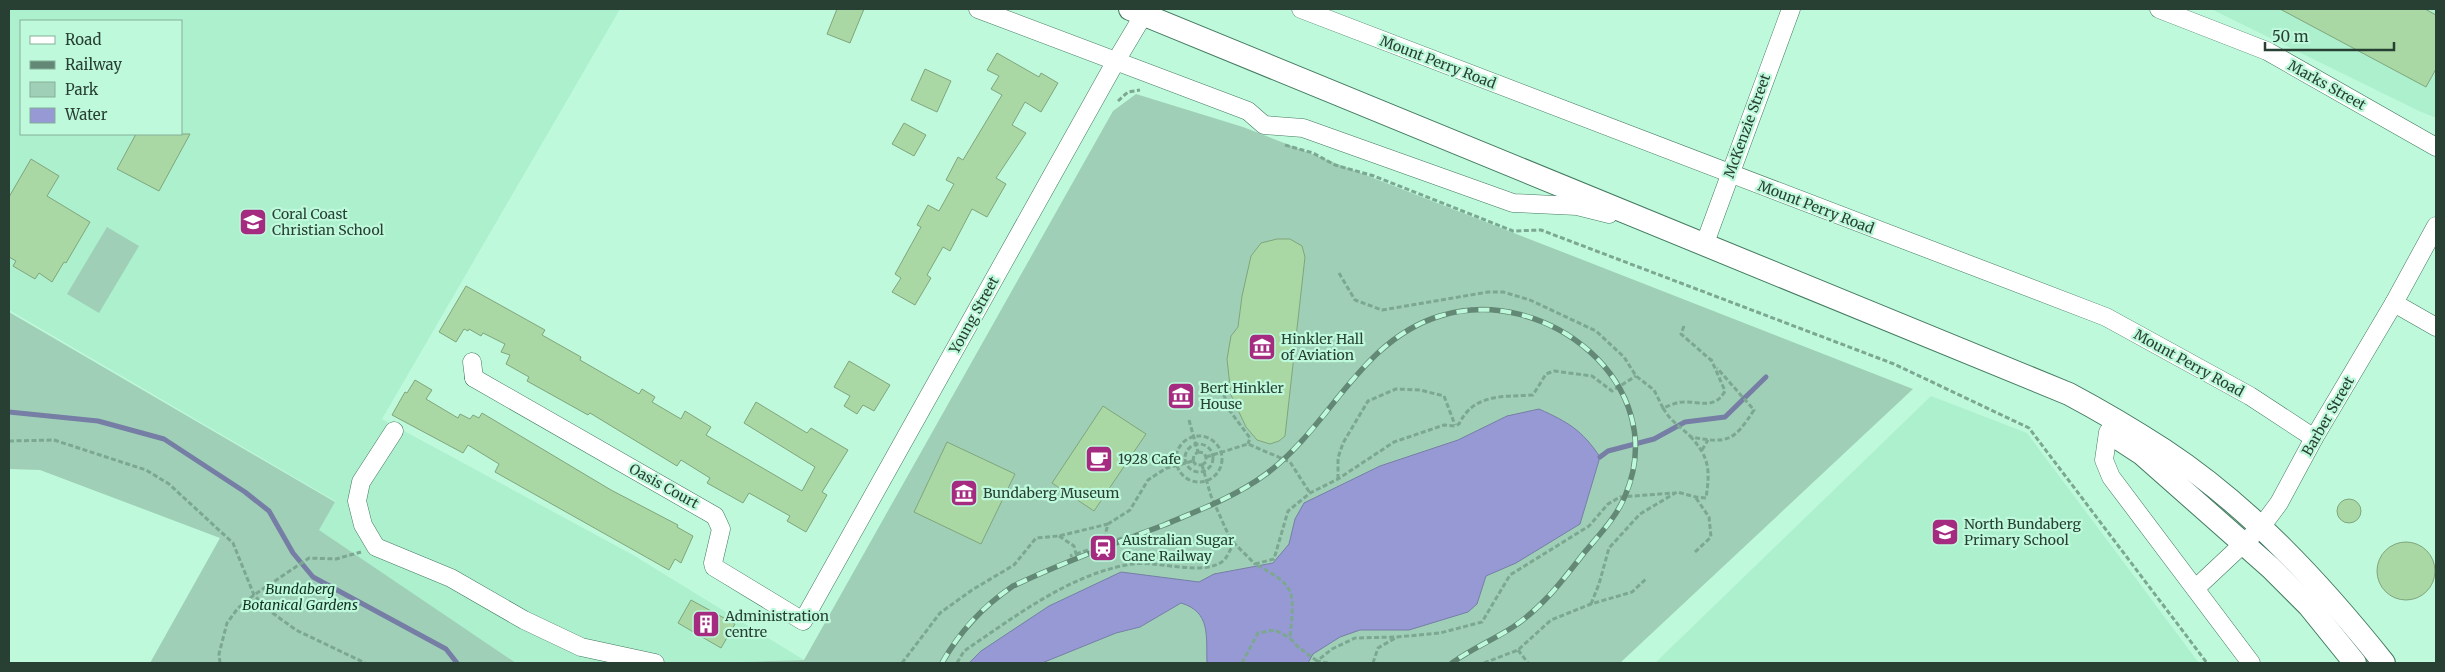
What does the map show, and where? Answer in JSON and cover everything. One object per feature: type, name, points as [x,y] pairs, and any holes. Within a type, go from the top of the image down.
[{"type":"main road","points":[[1141,11],[2069,394],[2166,451],[2206,481],[2260,527],[2342,611],[2384,663]]},
{"type":"main road","points":[[2011,370],[2142,454],[2271,568],[2308,606],[2355,663]]},
{"type":"street","points":[[978,9],[1248,111],[1264,125],[1303,128],[1513,203],[1577,206],[1683,234]]},
{"type":"street","name":"Mount Perry Road","points":[[1301,9],[2106,317],[2250,396],[2314,438]]},
{"type":"street","name":"McKenzie Street","points":[[1705,243],[1791,9]]},
{"type":"street","name":"Marks Street","points":[[2159,9],[2267,51],[2436,147]]},
{"type":"street","name":"Young Street","points":[[803,622],[1116,61],[1141,11]]},
{"type":"street","name":"Barber Street","points":[[2196,588],[2260,527],[2279,503],[2314,438],[2394,303],[2436,226]]},
{"type":"street","points":[[2394,303],[2436,327]]},
{"type":"street","name":"Oasis Court","points":[[469,375],[715,516],[721,529],[713,563],[714,568],[803,622]]},
{"type":"street","points":[[394,431],[361,482],[357,501],[362,525],[376,547],[451,578],[524,620],[581,647],[655,663]]},
{"type":"street","points":[[2108,432],[2104,460],[2111,477],[2251,663]]},
{"type":"path","points":[[1118,101],[1134,90],[1150,93]]},
{"type":"path","points":[[1278,143],[1313,152],[1335,165],[1374,176],[1513,231],[1541,230],[1894,364],[2028,428],[2207,663]]},
{"type":"path","points":[[1317,661],[1332,649],[1355,638],[1440,633],[1482,622],[1510,575],[1589,526],[1608,504],[1620,497],[1677,492],[1706,498],[1710,472],[1702,450],[1682,427],[1671,422],[1654,390],[1636,376],[1624,358],[1596,331],[1530,300],[1503,292],[1488,292],[1382,310],[1355,300],[1339,273]]},
{"type":"path","points":[[1684,326],[1681,334],[1711,359],[1736,392],[1754,410],[1742,428],[1728,440],[1708,440],[1691,437]]},
{"type":"path","points":[[1663,408],[1682,402],[1709,404],[1720,399],[1725,391],[1711,359]]},
{"type":"path","points":[[1254,564],[1274,559],[1288,511],[1310,493],[1338,479],[1394,442],[1444,425],[1455,426],[1459,424],[1464,414],[1486,398],[1533,395],[1546,374],[1554,371],[1592,376],[1612,391],[1636,376]]},
{"type":"path","points":[[1338,479],[1338,458],[1344,443],[1368,401],[1396,389],[1420,390],[1444,396],[1455,426]]},
{"type":"path","points":[[1224,395],[1230,411],[1250,438],[1248,444]]},
{"type":"path","points":[[1189,420],[1198,452]]},
{"type":"path","points":[[1193,437],[1208,437],[1219,447],[1221,452],[1220,467],[1217,473],[1206,480],[1192,480],[1181,472],[1178,465],[1178,451],[1181,445],[1193,437]]},
{"type":"path","points":[[9,441],[54,440],[146,470],[169,484],[233,543],[254,595],[267,609],[296,630],[365,663]]},
{"type":"path","points":[[1702,450],[1708,440]]},
{"type":"path","points":[[1206,457],[1248,444],[1290,462],[1310,493]]},
{"type":"path","points":[[1196,445],[1204,445],[1213,455],[1212,464],[1204,472],[1192,471],[1186,463],[1188,450],[1196,445]]},
{"type":"path","points":[[1193,461],[1196,465],[1202,465],[1206,462],[1204,453],[1198,452]]},
{"type":"path","points":[[1193,461],[1194,455],[1198,452]]},
{"type":"path","points":[[902,663],[940,613],[1014,565],[1036,538],[1060,536],[1108,524],[1130,510],[1148,480],[1167,468],[1193,461]]},
{"type":"path","points":[[957,663],[964,652],[1045,597],[1107,568],[1136,563],[1206,568],[1224,560],[1233,546],[1211,496],[1202,465]]},
{"type":"path","points":[[1591,604],[1600,584],[1609,548],[1640,514],[1677,492]]},
{"type":"path","points":[[1695,552],[1711,538],[1709,517],[1696,497]]},
{"type":"path","points":[[1106,544],[1104,539],[1108,524]]},
{"type":"path","points":[[1228,533],[1237,548],[1254,564],[1280,578],[1287,586],[1293,601],[1290,638]]},
{"type":"path","points":[[1060,536],[1074,546],[1076,554]]},
{"type":"path","points":[[1070,556],[1122,538]]},
{"type":"path","points":[[220,663],[219,654],[227,623],[238,608],[254,595],[309,558],[336,558],[376,547]]},
{"type":"path","points":[[1484,663],[1518,650],[1551,620],[1591,604],[1632,592],[1646,579]]},
{"type":"path","points":[[1242,663],[1258,633],[1275,630],[1290,638],[1317,661],[1328,663]]},
{"type":"path","points":[[1373,663],[1378,648],[1397,637]]},
{"type":"path","points":[[1518,650],[1528,663]]},
{"type":"shaded area","name":"Coral Coast Christian School","points":[[9,9],[620,9],[382,419],[633,555],[804,660],[709,663],[516,663],[318,530],[335,501],[9,310]]},
{"type":"shaded area","points":[[2211,9],[2436,9],[2436,118],[2419,111]]},
{"type":"shaded area","name":"North Bundaberg Primary School","points":[[1931,396],[2027,433],[2199,663],[1655,663]]},
{"type":"green space","points":[[1136,94],[1243,127],[1913,389],[1620,663],[709,663],[804,660],[1113,111]]},
{"type":"green space","points":[[107,227],[139,246],[99,313],[67,294]]},
{"type":"green space","name":"Bundaberg Botanical Gardens","points":[[9,312],[335,502],[319,530],[516,663],[150,663],[220,538],[40,470],[9,469]]},
{"type":"water","points":[[1539,409],[1574,428],[1587,440],[1600,457],[1580,524],[1516,563],[1486,576],[1477,604],[1468,612],[1409,630],[1360,630],[1340,637],[1313,654],[1308,663],[1207,663],[1205,626],[1202,619],[1198,612],[1181,603],[1140,627],[1116,633],[1042,663],[969,663],[981,651],[1049,606],[1121,572],[1199,582],[1214,574],[1273,563],[1289,544],[1295,519],[1304,503],[1380,466],[1458,440],[1507,416]]},
{"type":"building","points":[[837,9],[864,9],[850,43],[827,34]]},
{"type":"building","points":[[2280,9],[2425,9],[2436,15],[2436,69],[2426,87]]},
{"type":"building","points":[[997,53],[1039,77],[1041,73],[1058,83],[1041,112],[1025,102],[1012,125],[1026,133],[996,178],[1006,184],[987,217],[972,209],[950,251],[943,247],[927,275],[931,278],[915,305],[892,292],[901,278],[895,274],[921,227],[917,225],[928,205],[939,211],[954,184],[946,180],[958,157],[963,160],[1002,95],[991,89],[999,76],[987,70]]},
{"type":"building","points":[[925,69],[951,81],[937,112],[911,100]]},
{"type":"building","points":[[904,123],[926,135],[914,156],[892,144]]},
{"type":"building","points":[[190,134],[159,191],[117,169],[135,135]]},
{"type":"building","points":[[31,159],[59,176],[47,196],[90,222],[66,263],[64,262],[52,282],[39,273],[35,279],[13,266],[16,261],[9,257],[9,197]]},
{"type":"building","name":"Hinkler Hall of Aviation","points":[[1277,239],[1290,239],[1302,246],[1305,257],[1285,436],[1279,441],[1270,444],[1257,440],[1246,427],[1231,395],[1227,359],[1231,336],[1238,327],[1242,296],[1251,256],[1261,243]]},
{"type":"building","points":[[466,286],[545,330],[542,335],[581,357],[580,360],[639,394],[642,389],[655,397],[652,402],[681,419],[685,411],[711,427],[706,435],[802,491],[815,467],[744,423],[756,402],[807,433],[811,428],[848,450],[822,492],[827,495],[806,532],[787,521],[790,516],[749,493],[743,503],[707,483],[710,478],[681,460],[677,466],[590,413],[588,415],[527,381],[529,377],[506,364],[510,355],[501,352],[505,344],[483,333],[481,336],[469,329],[468,331],[464,329],[456,342],[439,332]]},
{"type":"building","points":[[849,361],[890,385],[874,411],[863,405],[857,414],[844,406],[850,396],[834,387]]},
{"type":"building","points":[[415,380],[432,390],[426,399],[458,418],[460,414],[470,419],[473,415],[479,418],[482,413],[611,490],[678,525],[677,527],[693,536],[681,563],[675,559],[669,570],[495,472],[499,464],[468,445],[463,453],[392,415],[405,392],[407,393]]},
{"type":"building","name":"Bert Hinkler House","points":[[1190,386],[1194,400],[1172,406],[1168,392]]},
{"type":"building","name":"1928 Cafe","points":[[1103,406],[1146,434],[1094,511],[1052,483]]},
{"type":"building","name":"Bundaberg Museum","points":[[947,442],[1015,474],[981,544],[914,512]]},
{"type":"building","points":[[2349,499],[2358,502],[2361,511],[2358,520],[2349,523],[2340,520],[2337,511],[2340,502]]},
{"type":"building","points":[[2406,542],[2417,544],[2430,555],[2435,571],[2433,582],[2422,595],[2406,600],[2395,598],[2382,587],[2377,571],[2379,560],[2390,547]]},
{"type":"building","name":"Administration centre","points":[[691,600],[735,624],[721,648],[678,623]]},
{"type":"waterway","points":[[1600,457],[1608,451],[1654,439],[1685,422],[1725,417],[1766,377]]},
{"type":"waterway","points":[[9,412],[98,421],[164,439],[245,492],[269,511],[293,553],[313,577],[446,649],[457,663]]},
{"type":"railway","points":[[942,663],[956,640],[973,620],[991,602],[1013,586],[1203,508],[1242,490],[1266,474],[1289,455],[1367,364],[1388,344],[1412,328],[1440,316],[1480,310],[1520,314],[1557,329],[1590,352],[1615,381],[1631,416],[1635,455],[1625,496],[1617,512],[1552,593],[1513,627],[1452,663]]},
{"type":"place","name":"Coral Coast Christian School","points":[[253,222]]},
{"type":"place","name":"Hinkler Hall of Aviation","points":[[1262,347]]},
{"type":"place","name":"Bert Hinkler House","points":[[1181,396]]},
{"type":"place","name":"1928 Cafe","points":[[1099,459]]},
{"type":"place","name":"Bundaberg Museum","points":[[964,493]]},
{"type":"place","name":"North Bundaberg Primary School","points":[[1945,532]]},
{"type":"place","name":"Australian Sugar Cane Railway","points":[[1103,548]]},
{"type":"place","name":"Administration centre","points":[[706,624]]}]
